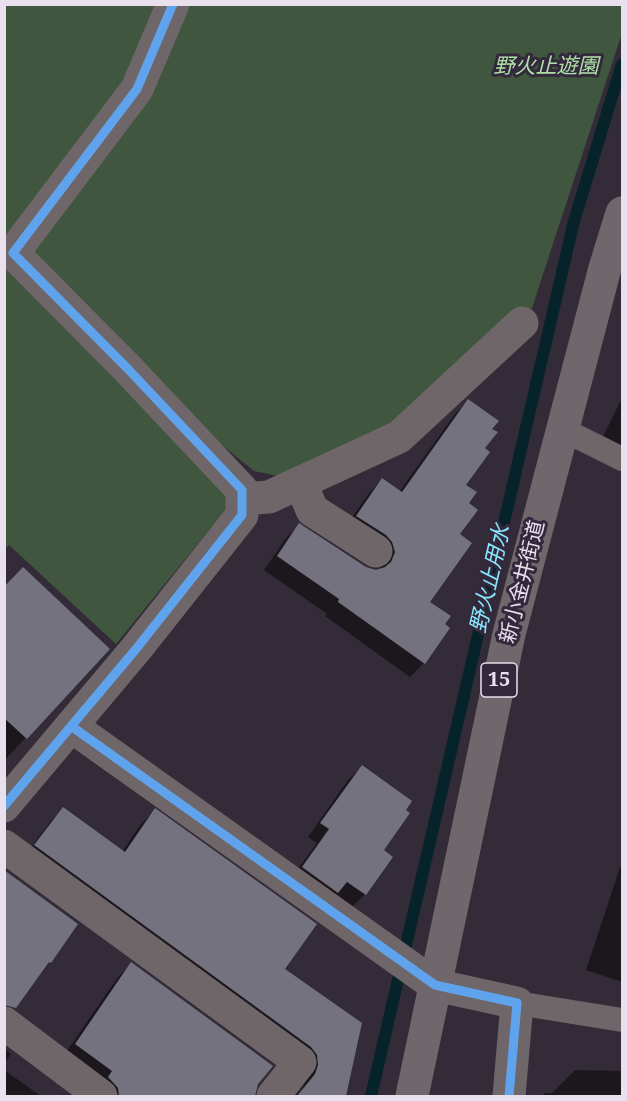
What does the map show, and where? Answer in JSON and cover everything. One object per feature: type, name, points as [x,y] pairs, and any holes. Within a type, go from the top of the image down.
[{"type":"main road","name":"新小金井街道","points":[[411,1096],[411,967],[509,634],[562,429],[614,261],[622,213]]},
{"type":"street","points":[[10,786],[71,726],[136,649],[242,514],[243,490],[13,253],[137,89],[173,4]]},
{"type":"street","points":[[242,499],[268,497],[399,437],[522,323]]},
{"type":"street","points":[[300,483],[312,510],[376,551]]},
{"type":"street","points":[[71,726],[411,967],[516,1003],[509,1096]]},
{"type":"street","points":[[4,846],[300,1062],[273,1096]]},
{"type":"street","points":[[4,1023],[101,1096]]},
{"type":"lane","points":[[562,429],[622,459]]},
{"type":"lane","points":[[516,1003],[622,1020]]},
{"type":"green space","name":"野火止遊園","points":[[5,5],[622,5],[622,33],[531,311],[393,425],[278,476],[254,471],[131,371],[231,503],[116,644],[9,545],[5,549]]},
{"type":"building","points":[[468,399],[499,421],[492,429],[498,432],[485,448],[490,452],[466,485],[477,492],[469,503],[478,510],[460,534],[472,543],[430,602],[451,616],[445,624],[450,628],[425,664],[338,602],[339,599],[277,556],[299,523],[366,567],[376,570],[385,567],[391,562],[395,552],[392,542],[386,535],[356,516],[382,478],[402,492]]},
{"type":"building","points":[[23,567],[110,649],[27,739],[4,718],[4,587]]},
{"type":"building","points":[[362,765],[412,801],[406,810],[410,813],[384,850],[393,857],[366,895],[347,882],[338,893],[302,867],[329,829],[320,823]]},
{"type":"building","points":[[63,807],[125,852],[155,808],[317,924],[285,969],[362,1023],[346,1096],[297,1096],[315,1074],[318,1065],[317,1055],[311,1047],[34,845]]},
{"type":"building","points":[[4,870],[78,924],[16,1008],[4,1005]]},
{"type":"building","points":[[131,962],[273,1066],[258,1084],[255,1096],[119,1096],[118,1088],[108,1077],[112,1071],[75,1044]]},
{"type":"waterway","name":"野火止用水","points":[[371,1096],[574,221],[622,64]]},
{"type":"cycle path","points":[[4,806],[136,649],[242,515],[242,490],[128,369],[13,253],[137,89],[173,4]]},
{"type":"cycle path","points":[[71,726],[435,985],[517,1003],[509,1096]]}]
